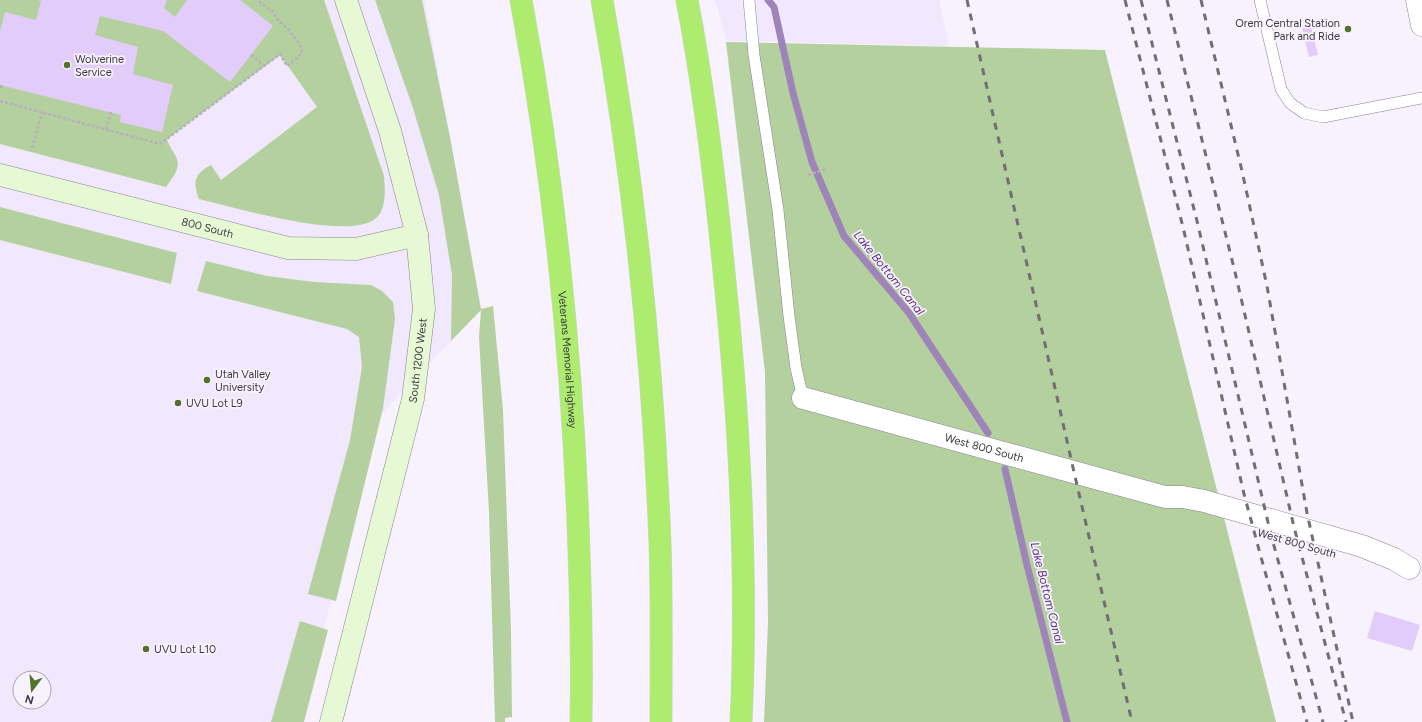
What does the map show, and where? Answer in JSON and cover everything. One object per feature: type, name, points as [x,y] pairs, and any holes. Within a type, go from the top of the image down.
[{"type":"highway","name":"Veterans Memorial Highway","points":[[521,0],[535,77],[556,227],[569,357],[577,478],[581,722]]},
{"type":"highway","points":[[602,0],[614,63],[626,151],[648,345],[660,544],[661,722]]},
{"type":"highway","points":[[687,0],[722,246],[734,371],[740,472],[742,548],[743,636],[741,722]]},
{"type":"main road","name":"South 1200 West","points":[[331,722],[413,399],[424,308],[416,235],[390,131],[346,0]]},
{"type":"main road","name":"800 South","points":[[0,175],[288,248],[356,249],[416,235]]},
{"type":"street","points":[[1417,0],[1422,25]]},
{"type":"street","name":"West 800 South","points":[[803,398],[1165,497],[1182,508],[1192,512],[1370,564],[1416,570]]},
{"type":"lane","points":[[749,0],[754,55],[778,210],[790,324],[796,368],[803,398]]},
{"type":"lane","points":[[1260,0],[1281,89],[1290,103],[1304,113],[1323,117],[1422,98]]},
{"type":"path","points":[[0,101],[160,144],[280,54],[288,66],[302,52],[300,44],[288,29],[279,21],[273,12],[257,0]]},
{"type":"path","points":[[251,55],[265,66]]},
{"type":"path","points":[[106,130],[111,112]]},
{"type":"path","points":[[32,148],[42,113]]},
{"type":"path","points":[[808,175],[826,169]]},
{"type":"shaded area","name":"Utah Valley University","points":[[0,0],[425,0],[481,309],[378,418],[300,722],[0,722]]},
{"type":"shaded area","points":[[715,0],[939,0],[949,46],[726,41]]},
{"type":"green space","points":[[0,0],[324,0],[384,176],[385,187],[382,210],[375,219],[361,225],[341,226],[316,224],[263,215],[199,199],[196,188],[196,179],[201,171],[211,165],[221,180],[317,107],[280,55],[167,139],[177,158],[178,167],[166,187],[0,144]]},
{"type":"green space","points":[[375,0],[422,0],[450,137],[481,309],[493,306],[503,410],[511,631],[512,717],[505,718],[505,722],[495,722],[489,512],[479,337],[481,310],[451,341],[452,275],[439,195],[413,108]]},
{"type":"green space","points":[[726,42],[1105,50],[1276,722],[764,722],[768,622],[765,372]]},
{"type":"green space","points":[[0,207],[177,253],[171,284],[0,240]]},
{"type":"green space","points":[[206,261],[267,276],[314,282],[371,285],[382,291],[393,302],[395,319],[383,408],[336,601],[308,594],[350,440],[362,367],[359,337],[347,329],[197,291]]},
{"type":"green space","points":[[300,621],[328,630],[304,722],[271,722]]},
{"type":"building","name":"Wolverine Service","points":[[38,0],[167,0],[164,8],[175,17],[187,0],[240,0],[273,26],[230,82],[163,31],[100,16],[95,35],[138,47],[133,74],[173,85],[162,132],[120,122],[121,115],[0,85],[0,31],[5,12],[36,20],[41,1]]},
{"type":"building","points":[[1311,26],[1318,55],[1309,57],[1302,28]]},
{"type":"building","points":[[1375,611],[1420,625],[1412,651],[1367,638]]},
{"type":"waterway","name":"Lake Bottom Canal","points":[[768,0],[774,7],[793,93],[812,162],[844,236],[909,313],[988,433]]},
{"type":"waterway","name":"Lake Bottom Canal","points":[[1005,469],[1027,565],[1067,722]]},
{"type":"railway","points":[[967,0],[1132,722]]},
{"type":"railway","points":[[1125,0],[1183,227],[1244,494],[1307,722]]},
{"type":"railway","points":[[1141,0],[1197,221],[1271,535],[1323,722]]},
{"type":"railway","points":[[1167,0],[1235,272],[1294,527],[1346,722]]},
{"type":"railway","points":[[1201,0],[1242,171],[1267,286],[1307,513],[1353,722]]},
{"type":"place","name":"Orem Central Station Park and Ride","points":[[1348,29]]},
{"type":"place","name":"Wolverine Service","points":[[67,65]]},
{"type":"place","name":"Utah Valley University","points":[[207,380]]},
{"type":"place","name":"UVU Lot L9","points":[[178,403]]},
{"type":"place","name":"UVU Lot L10","points":[[146,649]]}]
